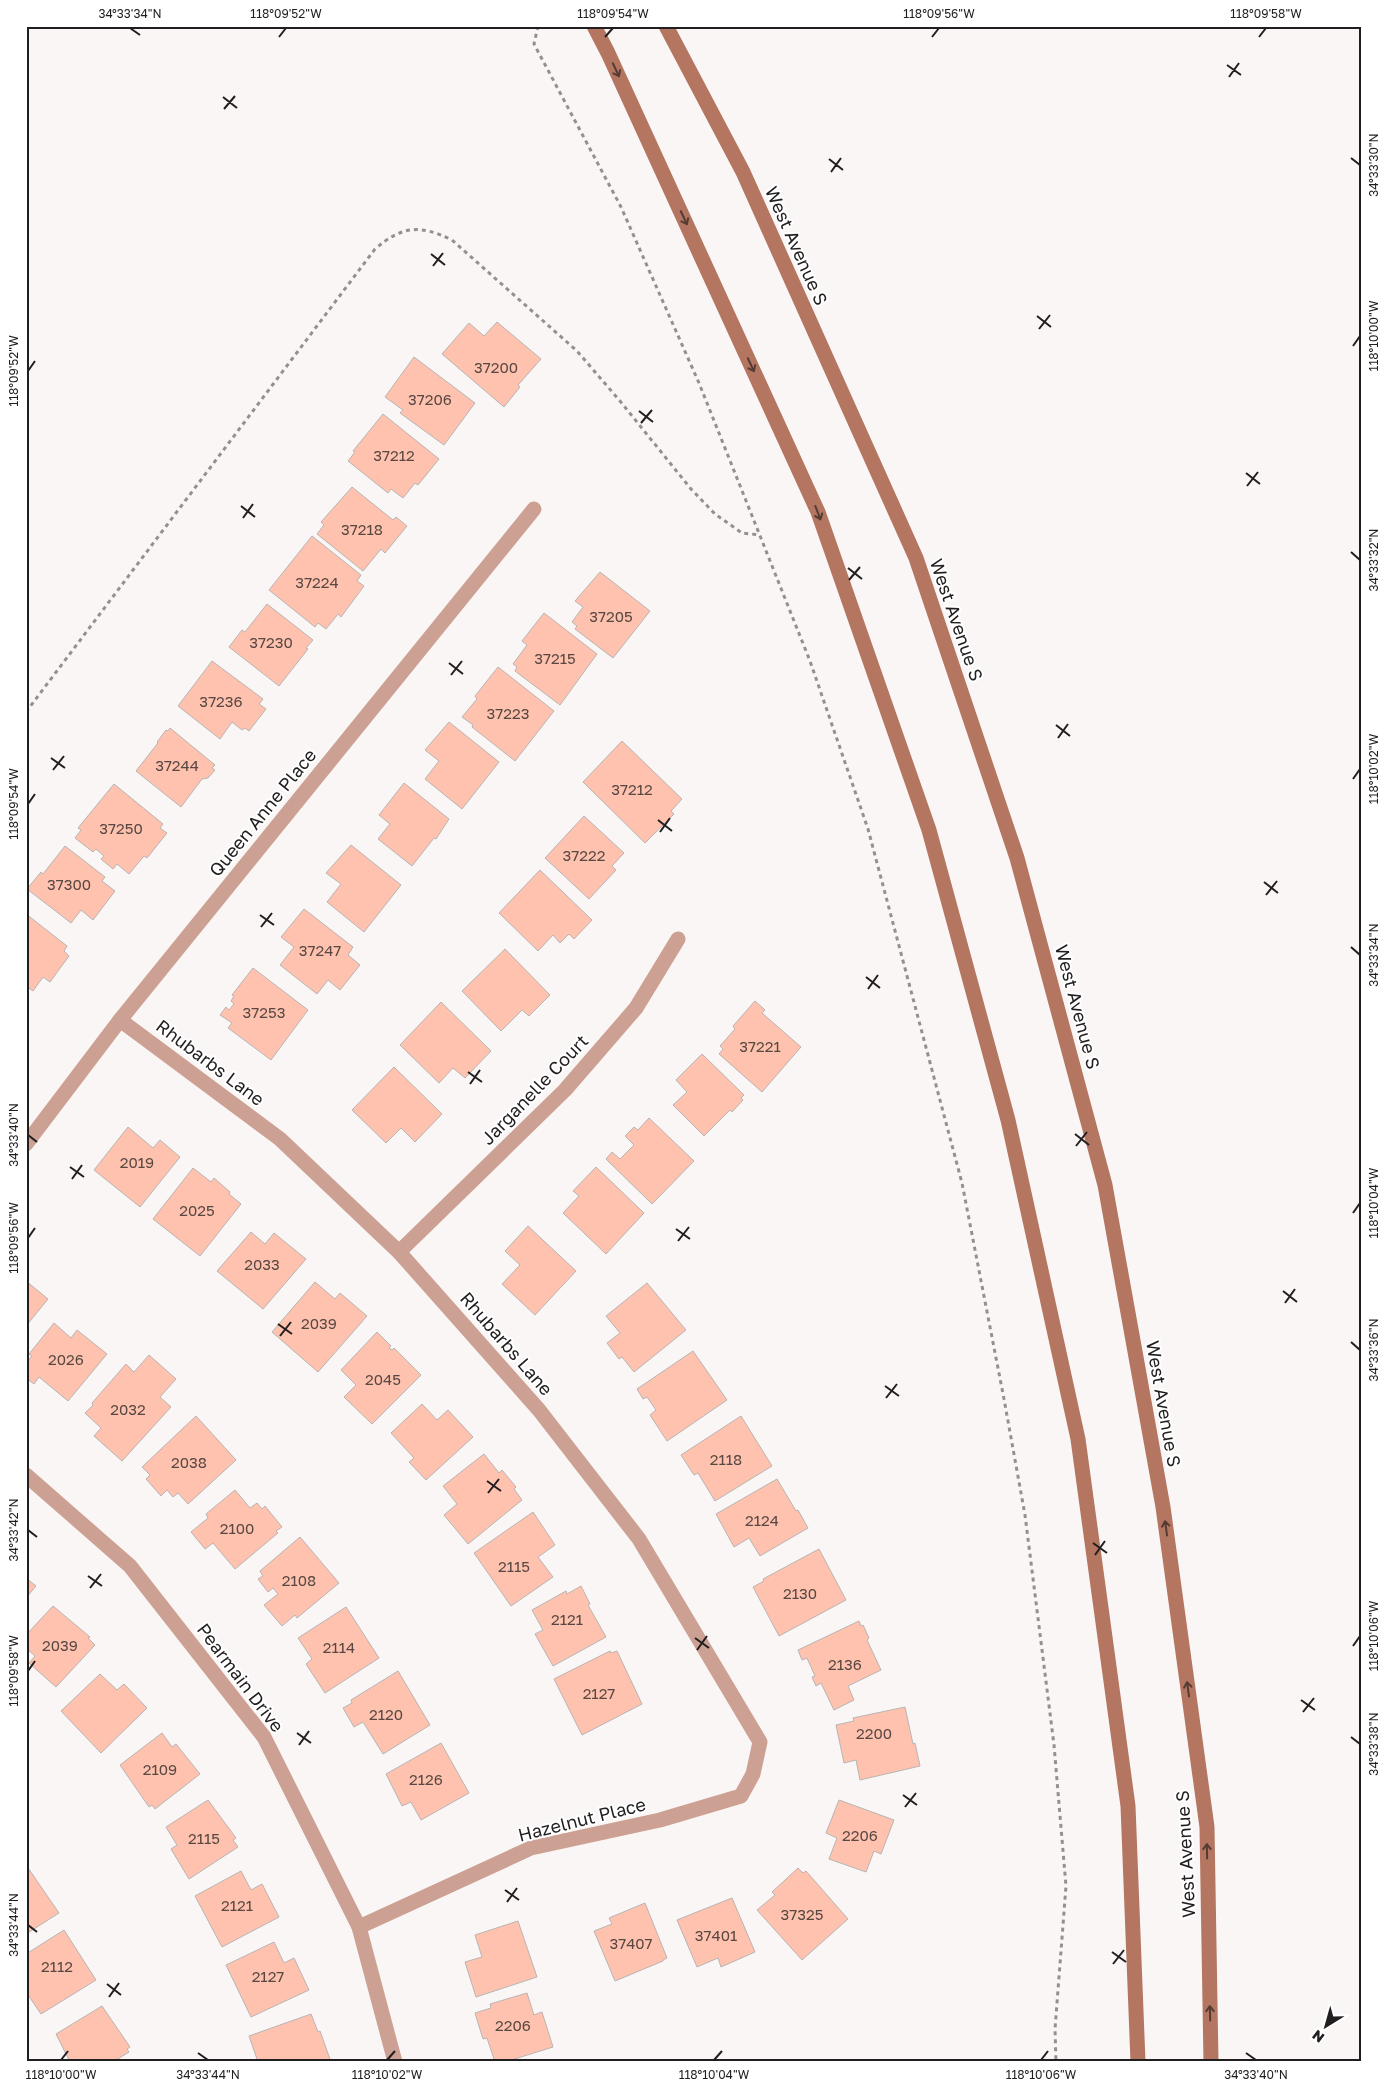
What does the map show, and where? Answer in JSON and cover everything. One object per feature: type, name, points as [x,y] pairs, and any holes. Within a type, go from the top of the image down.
[{"type":"street","points":[[594,26],[818,512],[929,830],[1005,1111],[1080,1459],[1128,1806],[1138,2062]]},
{"type":"street","name":"West Avenue S","points":[[666,26],[743,172],[916,558],[1017,858],[1105,1185],[1163,1507],[1207,1826],[1211,2062]]},
{"type":"street","name":"Queen Anne Place","points":[[26,1144],[120,1020],[534,509]]},
{"type":"street","name":"Jarganelle Court","points":[[400,1252],[564,1090],[636,1008],[678,939]]},
{"type":"street","name":"Rhubarbs Lane","points":[[120,1020],[280,1140],[400,1252],[539,1410],[638,1539],[760,1742],[753,1774]]},
{"type":"street","name":"Pearmain Drive","points":[[26,1475],[130,1566],[264,1737],[359,1927],[395,2062]]},
{"type":"street","name":"Hazelnut Place","points":[[359,1927],[531,1848],[660,1820],[741,1796],[753,1774]]},
{"type":"path","points":[[538,26],[534,44],[621,207],[699,383],[810,661],[868,829],[962,1183],[1003,1389],[1026,1525],[1054,1746],[1066,1886],[1054,2030],[1056,2062]]},
{"type":"path","points":[[26,712],[375,249],[390,236],[404,231],[418,229],[436,232],[452,240],[577,352],[620,400],[691,489],[716,514],[742,534],[760,535]]},
{"type":"building","points":[[497,322],[541,359],[518,385],[520,387],[504,407],[442,354],[469,323],[484,336]]},
{"type":"building","points":[[414,357],[475,403],[444,445],[400,413],[403,410],[385,397]]},
{"type":"building","points":[[383,414],[439,459],[418,485],[415,483],[403,498],[391,489],[388,493],[348,461],[355,452],[353,451]]},
{"type":"building","points":[[352,487],[393,520],[396,517],[407,526],[385,553],[381,549],[363,571],[317,534],[324,525],[321,522]]},
{"type":"building","points":[[312,536],[361,575],[357,581],[364,586],[341,617],[338,614],[326,629],[318,623],[315,627],[269,590]]},
{"type":"building","points":[[600,572],[650,611],[613,658],[575,629],[577,626],[572,622],[583,607],[575,601]]},
{"type":"building","points":[[267,604],[313,640],[279,686],[229,647],[242,630],[245,632]]},
{"type":"building","points":[[544,613],[597,654],[560,705],[515,671],[517,667],[513,664],[527,645],[522,641]]},
{"type":"building","points":[[212,661],[263,699],[259,704],[266,709],[249,731],[245,728],[242,730],[232,722],[220,739],[178,706]]},
{"type":"building","points":[[498,667],[554,711],[515,761],[462,717],[477,699],[475,696]]},
{"type":"building","points":[[449,722],[499,762],[462,809],[425,779],[439,761],[425,750]]},
{"type":"building","points":[[170,728],[215,765],[212,768],[215,770],[208,778],[202,779],[181,807],[136,771],[166,730],[168,731]]},
{"type":"building","points":[[622,741],[682,799],[671,811],[674,814],[645,843],[583,782]]},
{"type":"building","points":[[404,783],[449,819],[436,839],[434,838],[412,866],[378,839],[390,824],[379,815]]},
{"type":"building","points":[[114,784],[163,824],[160,828],[167,833],[147,858],[144,856],[129,874],[117,864],[113,869],[101,859],[104,856],[96,849],[93,852],[75,838],[81,830],[78,828]]},
{"type":"building","points":[[584,816],[624,853],[612,866],[616,870],[589,899],[545,858]]},
{"type":"building","points":[[351,845],[401,885],[364,932],[327,902],[341,884],[326,873]]},
{"type":"building","points":[[65,846],[105,877],[102,881],[115,891],[93,920],[81,910],[71,923],[27,889],[41,872],[43,874]]},
{"type":"building","points":[[540,870],[592,920],[574,939],[569,934],[560,943],[553,935],[538,951],[499,913]]},
{"type":"building","points":[[304,909],[353,947],[348,955],[360,965],[340,990],[328,980],[317,994],[280,965],[294,947],[281,937]]},
{"type":"building","points":[[26,914],[67,946],[64,951],[69,956],[50,982],[43,977],[33,991],[26,986]]},
{"type":"building","points":[[505,949],[550,995],[529,1016],[522,1010],[501,1031],[462,991]]},
{"type":"building","points":[[253,968],[308,1010],[271,1060],[228,1028],[232,1023],[220,1015],[226,1007],[229,1010],[234,1004],[231,1001],[234,996],[232,995]]},
{"type":"building","points":[[755,1001],[765,1010],[762,1013],[801,1047],[762,1092],[719,1054],[723,1049],[720,1046],[735,1029],[733,1026]]},
{"type":"building","points":[[441,1002],[491,1051],[465,1078],[453,1068],[439,1083],[400,1045]]},
{"type":"building","points":[[702,1054],[744,1095],[741,1098],[743,1100],[732,1112],[730,1110],[704,1136],[673,1105],[687,1092],[676,1080]]},
{"type":"building","points":[[394,1067],[442,1114],[415,1142],[401,1128],[386,1143],[352,1110]]},
{"type":"building","points":[[649,1118],[694,1161],[652,1204],[606,1159],[612,1152],[620,1159],[634,1145],[625,1136],[634,1127],[638,1130]]},
{"type":"building","points":[[128,1127],[153,1148],[160,1140],[180,1157],[140,1207],[94,1170]]},
{"type":"building","points":[[596,1167],[644,1213],[606,1254],[563,1213],[579,1196],[573,1191]]},
{"type":"building","points":[[193,1168],[211,1182],[214,1178],[241,1204],[200,1256],[153,1219]]},
{"type":"building","points":[[528,1226],[576,1271],[535,1315],[502,1284],[520,1265],[505,1251]]},
{"type":"building","points":[[251,1232],[265,1244],[274,1233],[306,1259],[263,1309],[217,1271]]},
{"type":"building","points":[[26,1281],[48,1299],[26,1326]]},
{"type":"building","points":[[315,1282],[335,1299],[340,1293],[367,1316],[318,1372],[272,1332]]},
{"type":"building","points":[[647,1283],[686,1330],[634,1372],[622,1357],[619,1359],[607,1343],[620,1333],[606,1316]]},
{"type":"building","points":[[54,1323],[71,1338],[77,1330],[107,1354],[68,1401],[39,1377],[34,1384],[26,1378],[26,1363],[32,1356],[29,1354]]},
{"type":"building","points":[[377,1332],[391,1346],[389,1348],[392,1350],[394,1348],[421,1375],[372,1424],[344,1397],[356,1385],[341,1370]]},
{"type":"building","points":[[693,1351],[727,1400],[667,1441],[650,1415],[656,1410],[647,1397],[643,1399],[637,1389]]},
{"type":"building","points":[[149,1355],[176,1379],[160,1397],[171,1407],[122,1461],[94,1436],[101,1428],[85,1413],[126,1364],[134,1372]]},
{"type":"building","points":[[422,1404],[437,1420],[448,1410],[473,1437],[426,1480],[409,1462],[414,1458],[391,1433]]},
{"type":"building","points":[[196,1416],[236,1460],[188,1504],[178,1493],[173,1497],[167,1490],[161,1496],[146,1479],[150,1475],[142,1467]]},
{"type":"building","points":[[741,1416],[772,1466],[715,1501],[698,1473],[694,1475],[681,1455]]},
{"type":"building","points":[[484,1454],[499,1473],[502,1470],[516,1487],[514,1489],[522,1500],[468,1544],[444,1515],[457,1504],[443,1486]]},
{"type":"building","points":[[777,1479],[808,1528],[760,1556],[749,1538],[734,1547],[716,1514]]},
{"type":"building","points":[[235,1490],[250,1508],[257,1503],[262,1509],[265,1506],[282,1527],[276,1531],[278,1533],[235,1569],[213,1543],[205,1549],[191,1532],[208,1518],[206,1514]]},
{"type":"building","points":[[533,1512],[555,1545],[538,1557],[553,1577],[511,1606],[474,1553]]},
{"type":"building","points":[[300,1537],[339,1583],[297,1618],[295,1615],[282,1626],[264,1605],[278,1594],[273,1588],[268,1592],[258,1579],[263,1576],[260,1571]]},
{"type":"building","points":[[819,1549],[846,1600],[779,1636],[753,1587],[764,1581],[763,1579]]},
{"type":"building","points":[[26,1578],[36,1586],[26,1598]]},
{"type":"building","points":[[581,1586],[590,1604],[588,1605],[606,1637],[553,1666],[535,1634],[543,1630],[532,1610],[566,1591],[567,1594]]},
{"type":"building","points":[[53,1606],[90,1637],[88,1638],[95,1645],[56,1687],[29,1663],[35,1656],[26,1648],[26,1635]]},
{"type":"building","points":[[346,1607],[379,1658],[325,1693],[306,1664],[312,1659],[298,1638]]},
{"type":"building","points":[[859,1621],[869,1638],[867,1640],[881,1670],[848,1686],[854,1700],[834,1710],[821,1683],[816,1686],[812,1677],[815,1676],[807,1658],[802,1660],[798,1650]]},
{"type":"building","points":[[610,1651],[611,1653],[617,1651],[642,1704],[582,1735],[554,1679]]},
{"type":"building","points":[[398,1671],[430,1725],[383,1754],[363,1722],[354,1727],[343,1708],[352,1703],[351,1700]]},
{"type":"building","points":[[100,1674],[117,1690],[124,1684],[147,1708],[101,1753],[61,1711]]},
{"type":"building","points":[[905,1707],[920,1766],[860,1780],[856,1760],[844,1763],[836,1725],[854,1721],[853,1718]]},
{"type":"building","points":[[162,1733],[172,1747],[176,1744],[200,1774],[155,1809],[152,1805],[149,1807],[120,1765]]},
{"type":"building","points":[[441,1743],[469,1793],[421,1820],[411,1802],[402,1806],[386,1774]]},
{"type":"building","points":[[208,1800],[236,1838],[233,1840],[238,1847],[189,1879],[171,1849],[177,1845],[166,1827]]},
{"type":"building","points":[[839,1800],[894,1820],[881,1854],[874,1851],[866,1872],[829,1859],[837,1838],[826,1833]]},
{"type":"building","points":[[26,1865],[59,1913],[26,1934]]},
{"type":"building","points":[[798,1868],[803,1873],[806,1871],[848,1919],[802,1960],[757,1910],[775,1895],[772,1892]]},
{"type":"building","points":[[241,1871],[251,1890],[262,1884],[279,1917],[222,1947],[195,1896]]},
{"type":"building","points":[[732,1898],[755,1952],[721,1967],[718,1958],[697,1967],[677,1920]]},
{"type":"building","points":[[645,1903],[667,1958],[615,1981],[594,1931],[612,1924],[609,1918]]},
{"type":"building","points":[[518,1921],[537,1977],[476,1997],[465,1962],[482,1957],[475,1935]]},
{"type":"building","points":[[64,1930],[96,1980],[41,2014],[26,1992],[26,1954]]},
{"type":"building","points":[[274,1942],[284,1963],[294,1958],[309,1990],[251,2017],[226,1965]]},
{"type":"building","points":[[527,1993],[534,2015],[542,2012],[553,2047],[505,2062],[495,2062],[487,2038],[483,2039],[475,2013],[491,2008],[490,2004]]},
{"type":"building","points":[[102,2006],[130,2047],[127,2049],[129,2052],[113,2062],[70,2062],[56,2034]]},
{"type":"building","points":[[311,2014],[318,2032],[320,2031],[331,2062],[258,2062],[249,2036]]}]
